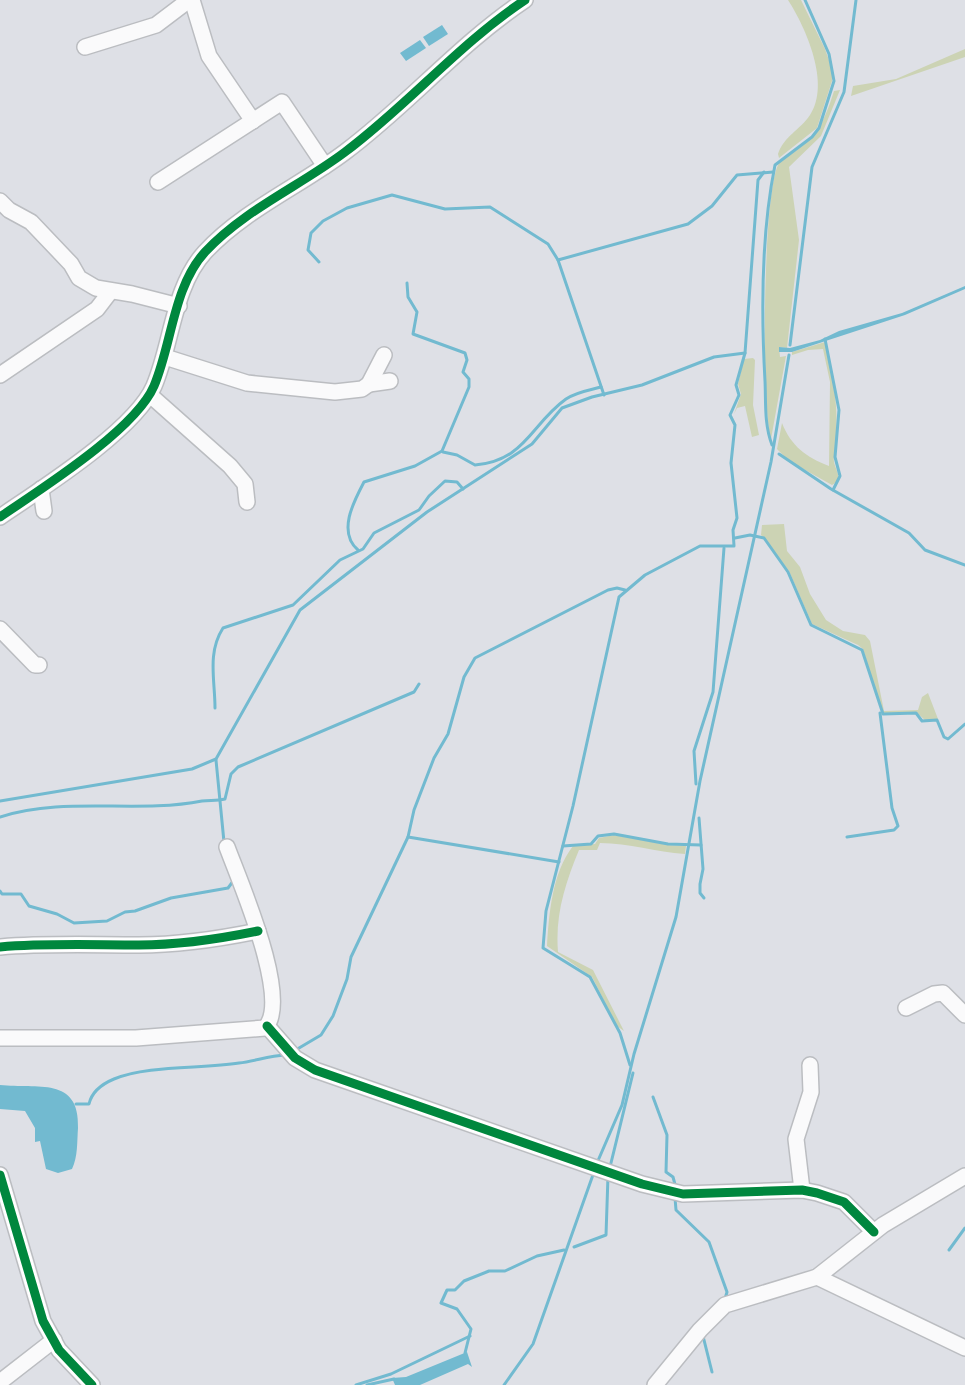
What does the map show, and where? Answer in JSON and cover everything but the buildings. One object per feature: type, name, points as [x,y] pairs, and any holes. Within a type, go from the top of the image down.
[{"type":"street","points":[[85,47],[156,25],[191,0],[209,56],[253,121]]},
{"type":"street","points":[[0,517],[96,449],[127,421],[150,395],[165,357],[179,306],[194,266],[206,252],[229,230],[346,151],[461,48],[525,0]]},
{"type":"street","points":[[158,182],[282,102],[325,166]]},
{"type":"street","points":[[0,201],[9,210],[31,222],[71,264],[79,278],[96,288],[179,306]]},
{"type":"street","points":[[0,375],[97,309],[110,292]]},
{"type":"street","points":[[165,357],[247,383],[335,392],[362,389],[369,384],[384,355]]},
{"type":"street","points":[[369,384],[390,381]]},
{"type":"street","points":[[150,395],[230,466],[245,484],[247,502]]},
{"type":"street","points":[[41,489],[44,511]]},
{"type":"street","points":[[0,629],[35,665],[39,665]]},
{"type":"street","points":[[0,1038],[136,1038],[259,1029],[267,1026],[272,1012],[270,976],[258,931],[227,847]]},
{"type":"street","points":[[0,946],[88,943],[151,944],[213,940],[258,931]]},
{"type":"street","points":[[906,1008],[934,994],[943,993],[965,1015]]},
{"type":"street","points":[[267,1026],[295,1058],[315,1070],[642,1184],[683,1194],[802,1190],[844,1202],[874,1232]]},
{"type":"street","points":[[802,1190],[796,1139],[811,1092],[810,1065]]},
{"type":"street","points":[[0,1175],[43,1321],[54,1340],[92,1385]]},
{"type":"street","points":[[660,1382],[701,1329],[725,1305],[817,1277],[874,1232],[965,1176]]},
{"type":"street","points":[[817,1277],[965,1348]]},
{"type":"street","points":[[0,1382],[54,1340]]},
{"type":"green space","points":[[788,0],[801,0],[825,49],[832,69],[832,81],[817,128],[779,158],[778,154],[784,142],[810,115],[816,102],[818,88],[814,56],[802,25]]},
{"type":"green space","points":[[965,49],[965,57],[851,96],[853,86],[896,79]]},
{"type":"green space","points":[[840,90],[821,136],[789,167],[799,240],[787,348],[779,347],[780,357],[786,356],[771,439],[766,386],[765,300],[773,184],[780,162],[806,142],[817,130],[834,91]]},
{"type":"green space","points":[[825,342],[834,385],[837,428],[834,461],[838,479],[832,485],[789,461],[777,449],[782,423],[800,450],[829,466],[830,382],[823,349],[808,350],[792,355],[792,352]]},
{"type":"green space","points":[[753,358],[755,360],[753,405],[759,435],[752,437],[745,406],[737,408],[734,414],[741,394],[738,384],[744,359]]},
{"type":"green space","points":[[784,524],[787,551],[800,567],[810,594],[826,620],[843,631],[865,635],[870,641],[884,711],[918,710],[922,697],[928,693],[938,719],[926,721],[916,712],[883,714],[863,649],[812,624],[789,571],[761,535],[762,525]]},
{"type":"green space","points":[[614,835],[686,846],[685,854],[600,843],[597,850],[579,850],[569,875],[558,925],[558,952],[593,970],[624,1031],[617,1026],[592,977],[547,946],[553,894],[566,857],[573,846],[595,844],[599,838]]},
{"type":"water","points":[[442,25],[448,34],[429,46],[423,37]]},
{"type":"water","points":[[420,40],[426,48],[406,61],[400,53]]},
{"type":"water","points":[[965,286],[965,289],[905,315],[792,352],[779,352],[779,347],[790,348],[820,340],[839,331],[902,313]]},
{"type":"water","points":[[0,1085],[54,1088],[72,1100],[77,1111],[78,1128],[72,1169],[58,1173],[46,1169],[40,1141],[35,1142],[35,1128],[25,1111],[0,1109]]},
{"type":"water","points":[[467,1352],[472,1367],[468,1364],[420,1385],[395,1385],[392,1378],[406,1377]]},
{"type":"waterway","points":[[772,445],[766,413],[763,327],[765,245],[770,191],[775,165],[812,137],[819,128],[834,81],[829,54],[805,0]]},
{"type":"waterway","points":[[790,345],[812,167],[844,92],[856,0]]},
{"type":"waterway","points":[[630,1065],[620,1033],[590,977],[543,948],[546,911],[573,806],[619,597],[645,575],[700,546],[734,546],[733,530],[737,518],[731,463],[735,425],[730,415],[739,395],[736,385],[745,353],[758,180],[764,172]]},
{"type":"waterway","points":[[558,260],[688,224],[712,206],[737,175],[773,172]]},
{"type":"waterway","points":[[319,262],[308,250],[311,233],[323,221],[347,208],[392,195],[445,209],[490,207],[548,244],[558,260],[604,395]]},
{"type":"waterway","points":[[358,550],[352,543],[348,526],[352,507],[364,482],[415,466],[442,451],[469,387],[469,379],[463,372],[467,360],[465,353],[413,334],[417,312],[408,297],[407,283]]},
{"type":"waterway","points":[[825,339],[839,410],[835,457],[840,476],[833,490]]},
{"type":"waterway","points":[[0,801],[192,769],[216,759],[300,610],[427,512],[532,444],[562,408],[592,397],[642,385],[714,357],[745,353]]},
{"type":"waterway","points":[[597,1163],[622,1105],[634,1054],[676,917],[700,781],[771,462],[789,355]]},
{"type":"waterway","points":[[443,452],[457,455],[475,465],[505,457],[517,449],[566,399],[601,387]]},
{"type":"waterway","points":[[779,454],[831,489],[909,533],[925,550],[965,565]]},
{"type":"waterway","points":[[215,708],[213,657],[223,628],[293,605],[340,560],[363,549],[374,533],[419,510],[429,496],[445,481],[457,482],[463,489]]},
{"type":"waterway","points":[[735,538],[750,535],[764,538],[788,572],[811,625],[862,650],[883,714],[916,713],[922,721],[937,720],[944,737],[948,739],[965,724]]},
{"type":"waterway","points":[[696,784],[694,751],[713,692],[724,548]]},
{"type":"waterway","points":[[408,837],[414,810],[434,758],[448,734],[464,677],[475,658],[608,590],[617,588],[625,590]]},
{"type":"waterway","points":[[0,817],[50,807],[177,805],[225,799],[231,774],[238,767],[414,692],[419,684]]},
{"type":"waterway","points":[[847,837],[894,830],[898,826],[892,808],[880,713]]},
{"type":"waterway","points":[[216,760],[224,842]]},
{"type":"waterway","points":[[699,818],[703,869],[700,893],[704,898]]},
{"type":"waterway","points":[[563,846],[591,844],[598,836],[614,834],[668,844],[701,845]]},
{"type":"waterway","points":[[294,1051],[321,1035],[333,1016],[347,979],[351,957],[408,837],[559,862]]},
{"type":"waterway","points":[[0,891],[2,894],[21,894],[29,906],[57,914],[74,923],[107,921],[125,912],[135,911],[171,898],[228,888],[234,880]]},
{"type":"waterway","points":[[76,1104],[89,1104],[92,1095],[102,1086],[114,1079],[142,1071],[224,1065],[285,1055]]},
{"type":"waterway","points":[[610,1167],[633,1073]]},
{"type":"waterway","points":[[653,1097],[667,1135],[666,1172],[673,1177],[676,1188]]},
{"type":"waterway","points":[[504,1385],[533,1344],[594,1172]]},
{"type":"waterway","points":[[574,1247],[606,1235],[608,1176]]},
{"type":"waterway","points":[[675,1198],[676,1210],[709,1242],[727,1292],[725,1299]]},
{"type":"waterway","points":[[949,1250],[965,1228]]},
{"type":"waterway","points":[[465,1353],[471,1329],[457,1309],[441,1303],[447,1290],[455,1290],[464,1281],[489,1271],[505,1271],[537,1256],[564,1250]]},
{"type":"waterway","points":[[356,1385],[391,1374],[470,1336]]},
{"type":"waterway","points":[[703,1336],[712,1372]]},
{"type":"waterway","points":[[367,1385],[394,1379]]},
{"type":"cycle path","points":[[0,517],[85,458],[128,421],[144,403],[160,370],[174,316],[186,282],[194,266],[220,237],[237,223],[345,152],[478,36],[525,0]]},
{"type":"cycle path","points":[[0,947],[169,944],[258,931]]},
{"type":"cycle path","points":[[267,1026],[295,1058],[315,1070],[642,1184],[683,1194],[802,1190],[817,1193],[844,1202],[874,1232]]},
{"type":"cycle path","points":[[0,1175],[43,1321],[59,1350],[92,1385]]}]
